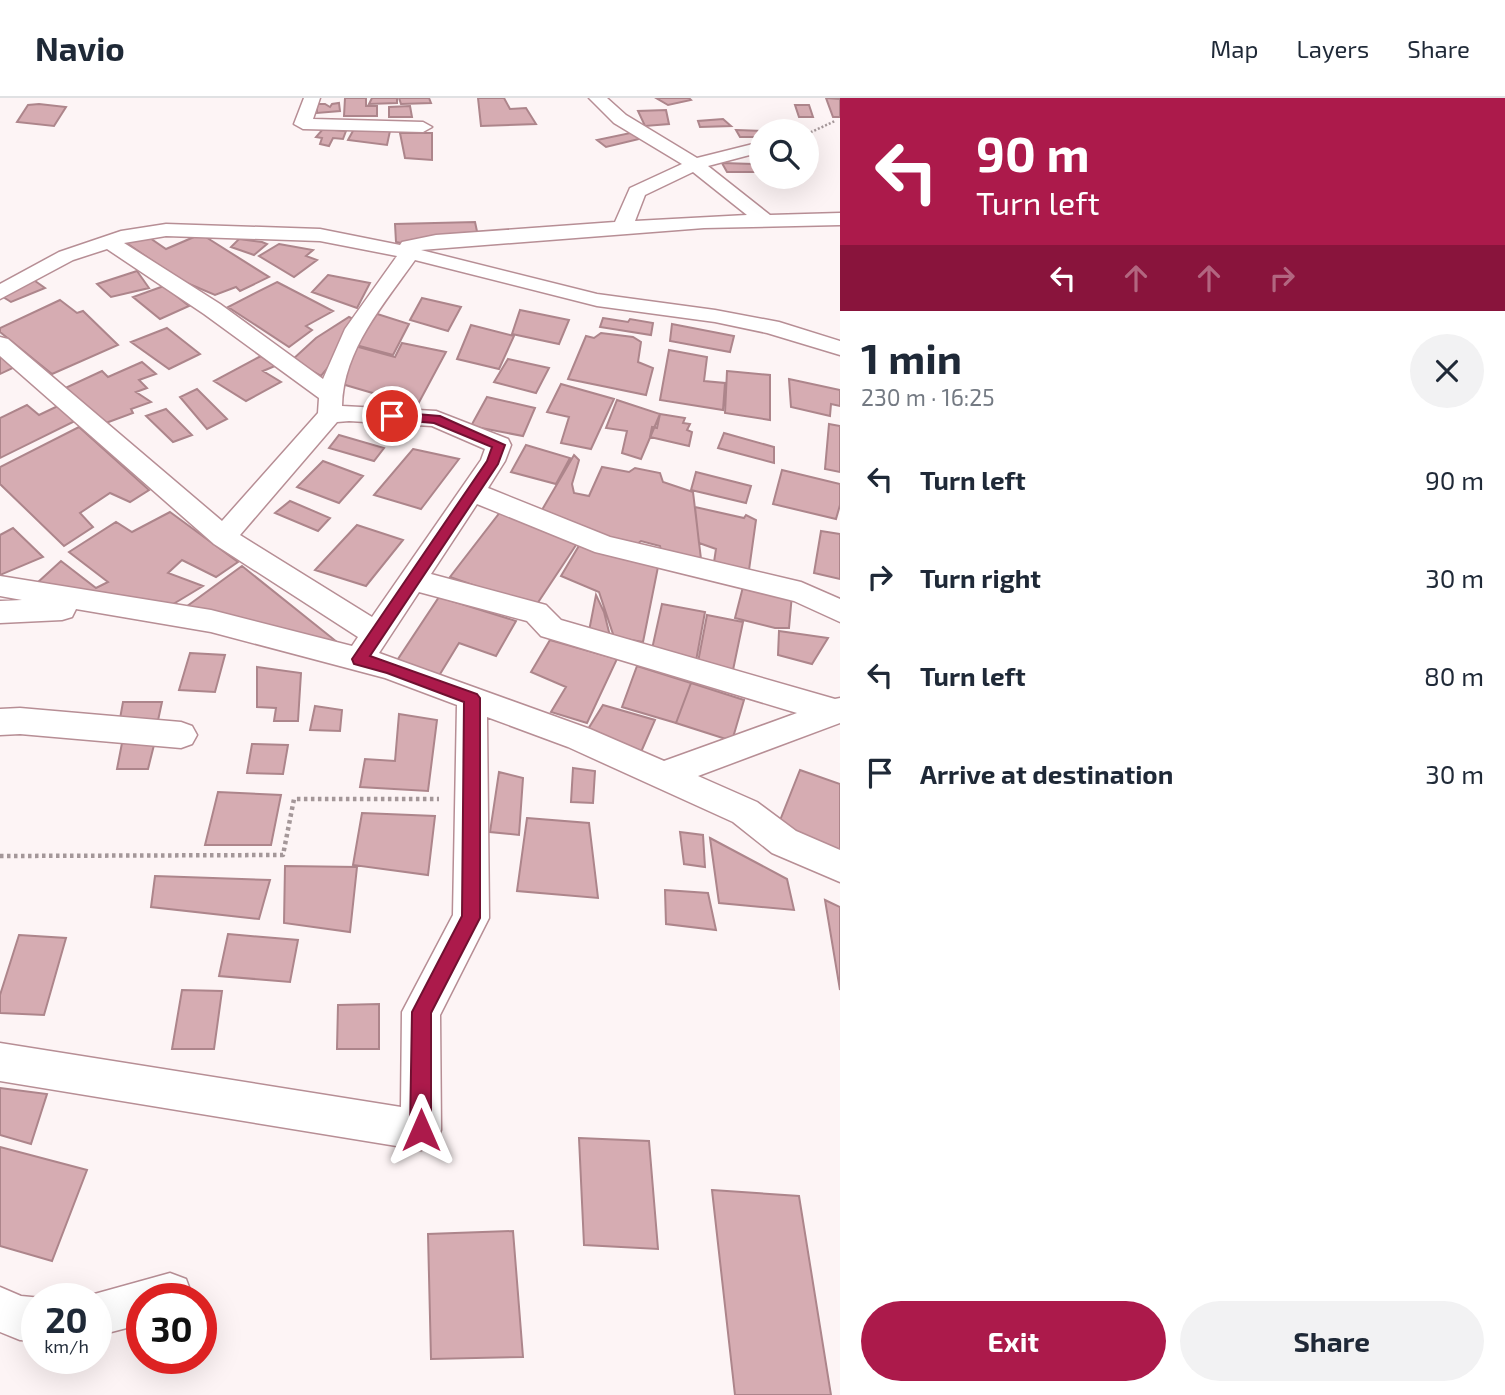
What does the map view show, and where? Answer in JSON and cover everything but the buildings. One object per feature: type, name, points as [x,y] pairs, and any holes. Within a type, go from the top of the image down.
[{"type":"street","points":[[312,98],[303,124],[423,127]]},
{"type":"street","points":[[597,98],[620,119],[693,164],[766,221]]},
{"type":"street","points":[[623,228],[637,192],[693,164],[732,151],[749,149]]},
{"type":"street","points":[[223,537],[329,405],[341,359],[401,251],[436,241],[623,228],[840,219]]},
{"type":"street","points":[[0,293],[66,256],[108,241],[166,230],[320,235],[401,251],[597,300],[715,316],[771,327],[840,348]]},
{"type":"street","points":[[108,241],[212,309],[329,405],[349,413],[436,419],[499,445],[493,461],[359,659]]},
{"type":"street","points":[[0,344],[223,537],[377,634]]},
{"type":"street","points":[[472,492],[604,545],[801,592],[840,611]]},
{"type":"street","points":[[413,580],[536,613],[551,628],[837,710]]},
{"type":"street","points":[[0,586],[211,621],[389,667],[579,738],[663,775],[745,812],[784,842],[840,866]]},
{"type":"street","points":[[0,612],[123,606]]},
{"type":"street","points":[[0,1062],[421,1130],[421,1012],[471,918],[472,698]]},
{"type":"street","points":[[663,775],[837,710]]},
{"type":"street","points":[[0,722],[20,721],[181,735]]},
{"type":"street","points":[[0,1309],[21,1318]]},
{"type":"path","points":[[819,128],[835,121]]},
{"type":"path","points":[[0,856],[283,855],[293,799],[471,799]]},
{"type":"route","points":[[392,416],[436,419],[499,445],[493,461],[359,659],[389,667],[472,698],[471,918],[421,1012],[421,1130]]}]
